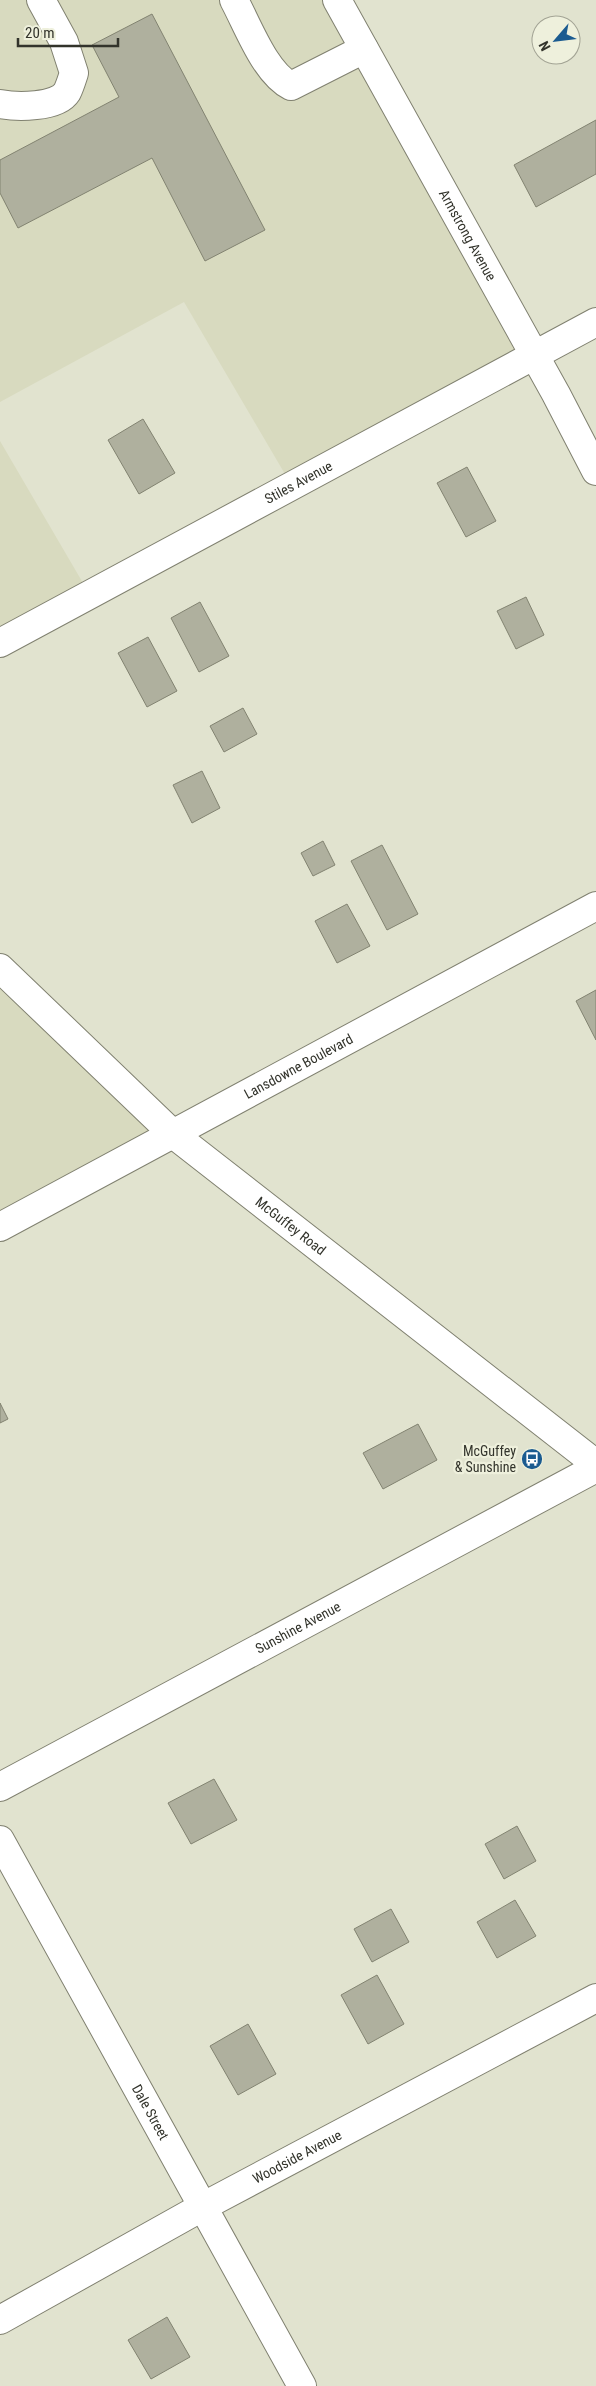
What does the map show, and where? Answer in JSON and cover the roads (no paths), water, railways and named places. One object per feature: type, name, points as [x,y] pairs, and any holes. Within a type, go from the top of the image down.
[{"type":"street","points":[[0,104],[19,107],[49,102],[66,94],[74,73],[64,42],[41,0]]},
{"type":"street","points":[[234,0],[272,71],[281,81],[292,86],[364,49]]},
{"type":"street","name":"Armstrong Avenue","points":[[337,0],[533,356],[556,394],[596,471]]},
{"type":"street","name":"Stiles Avenue","points":[[0,643],[596,322]]},
{"type":"street","name":"Lansdowne Boulevard","points":[[0,1227],[596,906]]},
{"type":"street","name":"McGuffey Road","points":[[0,968],[173,1134],[596,1464]]},
{"type":"street","name":"Sunshine Avenue","points":[[0,1787],[596,1468]]},
{"type":"street","name":"Dale Street","points":[[0,1840],[302,2386]]},
{"type":"street","name":"Woodside Avenue","points":[[0,2320],[204,2206],[596,1998]]},
{"type":"place","name":"McGuffey & Sunshine","points":[[532,1459]]}]
